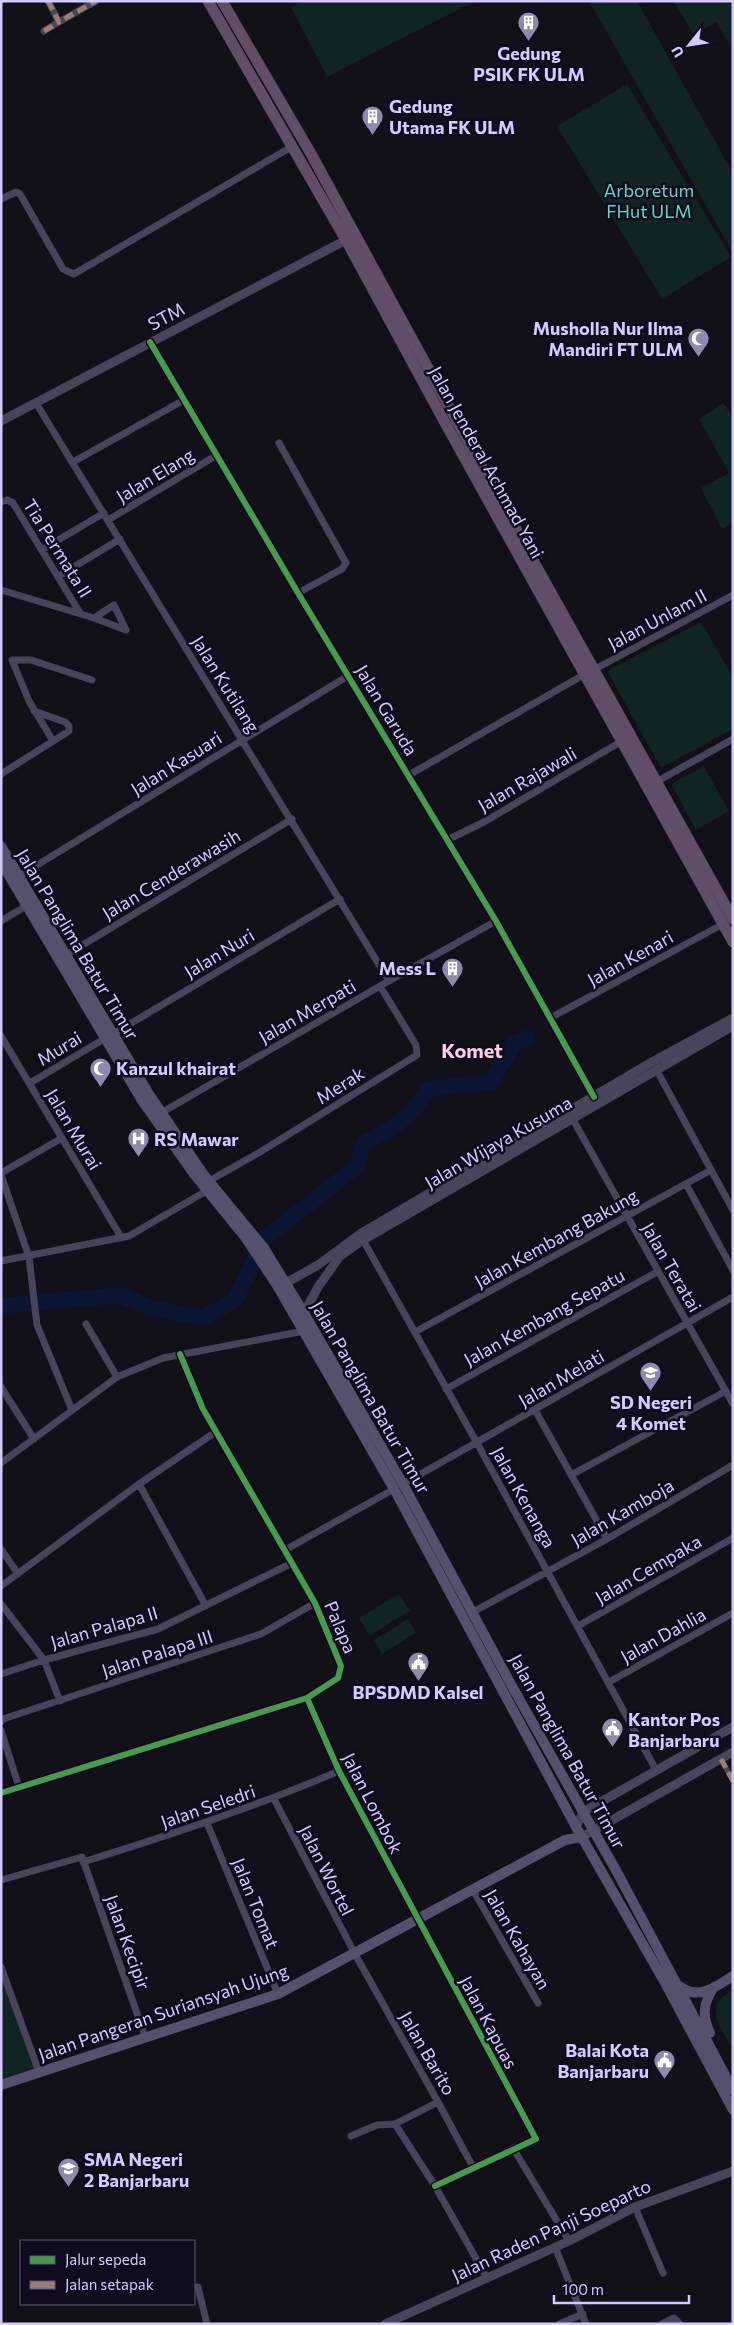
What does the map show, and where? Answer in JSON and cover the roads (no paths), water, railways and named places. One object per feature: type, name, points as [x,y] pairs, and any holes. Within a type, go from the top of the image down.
[{"type":"highway","name":"Jalan Jenderal Achmad Yani","points":[[208,1],[346,240],[444,422],[656,782],[666,812]]},
{"type":"highway","name":"Jalan Jenderal Achmad Yani","points":[[222,1],[290,116],[535,564],[590,671],[622,741],[666,812],[728,922],[733,942]]},
{"type":"highway","points":[[279,122],[290,116]]},
{"type":"highway","points":[[299,158],[310,152]]},
{"type":"main road","name":"Jalan Panglima Batur Timur","points":[[1,846],[66,955],[77,982]]},
{"type":"main road","name":"Jalan Panglima Batur Timur","points":[[1,862],[26,906],[77,982],[174,1148],[264,1248],[304,1313],[508,1690],[583,1812],[617,1872],[733,2090]]},
{"type":"main road","name":"Jalan Panglima Batur Timur","points":[[109,1036],[209,1186],[260,1258],[399,1486]]},
{"type":"main road","name":"Jalan Panglima Batur Timur","points":[[454,1588],[473,1612],[508,1690]]},
{"type":"main road","name":"Jalan Panglima Batur Timur","points":[[527,1723],[576,1827],[664,1980],[733,2110]]},
{"type":"main road","points":[[570,1838],[576,1827]]},
{"type":"main road","name":"Jalan Pangeran Suriansyah Ujung","points":[[1,2085],[278,1994],[570,1838],[582,1837]]},
{"type":"main road","points":[[607,1878],[617,1872]]},
{"type":"main road","points":[[678,1985],[690,1993],[699,1994],[733,1976]]},
{"type":"main road","points":[[714,1987],[707,1998],[704,2020],[733,2076]]},
{"type":"street","points":[[48,1],[59,22]]},
{"type":"street","points":[[44,31],[96,1]]},
{"type":"street","points":[[1,199],[16,192],[20,194],[63,269],[74,274],[293,146]]},
{"type":"street","name":"STM","points":[[1,421],[346,240]]},
{"type":"street","name":"Jalan Garuda","points":[[150,342],[298,594],[496,921],[552,1017],[594,1097]]},
{"type":"street","points":[[72,462],[184,400]]},
{"type":"street","name":"Jalan Kutilang","points":[[36,403],[292,819],[389,981]]},
{"type":"street","points":[[279,443],[346,563],[342,569],[298,594]]},
{"type":"street","name":"Jalan Elang","points":[[108,520],[217,455]]},
{"type":"street","name":"Tia Permata II","points":[[5,501],[43,549],[80,613]]},
{"type":"street","points":[[43,549],[104,513]]},
{"type":"street","points":[[59,576],[120,540]]},
{"type":"street","points":[[1,590],[80,613],[124,631],[126,630],[114,605],[94,618]]},
{"type":"street","name":"Jalan Unlam II","points":[[409,775],[590,671],[733,595]]},
{"type":"street","points":[[53,741],[34,711],[12,660],[31,660],[92,680]]},
{"type":"street","name":"Jalan Kasuari","points":[[19,876],[348,676]]},
{"type":"street","points":[[1,774],[69,731],[68,724],[34,711]]},
{"type":"street","points":[[656,782],[733,739]]},
{"type":"street","name":"Jalan Rajawali","points":[[448,840],[484,822],[622,741]]},
{"type":"street","name":"Jalan Cenderawasih","points":[[66,955],[292,819]]},
{"type":"street","name":"Jalan Nuri","points":[[109,1036],[340,899]]},
{"type":"street","points":[[1,921],[26,906]]},
{"type":"street","name":"Jalan Merpati","points":[[161,1114],[380,986],[496,921]]},
{"type":"street","name":"Jalan Kenari","points":[[552,1017],[728,922]]},
{"type":"street","name":"Merak","points":[[209,1186],[260,1152],[417,1055],[416,1045],[380,986]]},
{"type":"street","name":"Jalan Wijaya Kusuma","points":[[286,1284],[318,1265],[360,1234],[572,1118],[656,1069],[733,1018]]},
{"type":"street","name":"Jalan Wijaya Kusuma","points":[[304,1313],[318,1287],[340,1256],[363,1240],[594,1097],[710,1034],[733,1026]]},
{"type":"street","name":"Jalan Murai","points":[[1,1036],[121,1237]]},
{"type":"street","name":"Murai","points":[[30,1083],[109,1036]]},
{"type":"street","points":[[656,1069],[733,1210]]},
{"type":"street","name":"Jalan Teratai","points":[[572,1118],[733,1404]]},
{"type":"street","points":[[62,1138],[1,1174],[29,1257],[36,1318],[72,1410]]},
{"type":"street","name":"Jalan Kembang Bakung","points":[[415,1332],[711,1170]]},
{"type":"street","points":[[686,1184],[733,1270]]},
{"type":"street","points":[[1,1261],[129,1236],[209,1186]]},
{"type":"street","name":"Jalan Kenanga","points":[[363,1240],[478,1443],[656,1770]]},
{"type":"street","name":"Jalan Kembang Sepatu","points":[[446,1389],[657,1272]]},
{"type":"street","name":"Jalan Melati","points":[[285,1550],[478,1443],[733,1297]]},
{"type":"street","points":[[86,1324],[117,1377]]},
{"type":"street","points":[[1,1463],[117,1377],[163,1358],[304,1331]]},
{"type":"street","name":"Palapa","points":[[1,1793],[307,1698],[338,1678],[341,1666],[315,1604],[203,1409],[180,1354]]},
{"type":"street","points":[[1,1387],[34,1439]]},
{"type":"street","points":[[572,1475],[726,1391]]},
{"type":"street","points":[[535,1410],[607,1539]]},
{"type":"street","points":[[1,1586],[140,1484],[217,1431]]},
{"type":"street","name":"Jalan Kamboja","points":[[473,1612],[607,1539],[733,1466]]},
{"type":"street","points":[[140,1484],[206,1606]]},
{"type":"street","name":"Jalan Cempaka","points":[[578,1626],[733,1538]]},
{"type":"street","points":[[1,1549],[18,1574]]},
{"type":"street","name":"Jalan Palapa II","points":[[1,1674],[44,1660],[158,1629],[292,1563]]},
{"type":"street","points":[[1,1604],[44,1660],[60,1701]]},
{"type":"street","name":"Jalan Palapa III","points":[[2,1720],[261,1634],[315,1604]]},
{"type":"street","name":"Jalan Dahlia","points":[[609,1682],[733,1613]]},
{"type":"street","name":"Jalan Lombok","points":[[307,1698],[339,1771],[417,1920]]},
{"type":"street","points":[[576,1827],[583,1812],[733,1727]]},
{"type":"street","points":[[1,1730],[19,1787]]},
{"type":"street","points":[[582,1837],[733,1752]]},
{"type":"street","points":[[721,1759],[733,1781]]},
{"type":"street","name":"Jalan Seledri","points":[[1,1880],[83,1860],[207,1823],[274,1799],[339,1771]]},
{"type":"street","name":"Jalan Wortel","points":[[274,1799],[354,1954]]},
{"type":"street","name":"Jalan Tomat","points":[[207,1823],[278,1994]]},
{"type":"street","name":"Jalan Kecipir","points":[[83,1860],[146,2036]]},
{"type":"street","name":"Jalan Kahayan","points":[[473,1890],[538,2003]]},
{"type":"street","name":"Jalan Kapuas","points":[[417,1920],[536,2139],[513,2148]]},
{"type":"street","name":"Jalan Barito","points":[[354,1954],[473,2167]]},
{"type":"street","points":[[1,1967],[39,2072]]},
{"type":"street","points":[[351,2136],[377,2125],[395,2124],[438,2102]]},
{"type":"street","points":[[395,2124],[435,2186],[487,2278]]},
{"type":"street","points":[[435,2186],[513,2148],[569,2241]]},
{"type":"street","name":"Jalan Raden Panji Soeparto","points":[[385,2324],[569,2241],[635,2207],[733,2171]]},
{"type":"street","points":[[635,2207],[663,2273]]},
{"type":"street","points":[[556,2247],[586,2324]]},
{"type":"street","points":[[198,2287],[207,2324]]},
{"type":"street","points":[[559,2324],[583,2314]]},
{"type":"street","points":[[662,2324],[674,2318],[680,2324]]},
{"type":"waterway","points":[[264,1239],[356,1167],[365,1142],[401,1121],[416,1107],[428,1089],[491,1082],[514,1044],[527,1038]]},
{"type":"waterway","points":[[1,1306],[120,1295],[151,1308],[203,1318],[235,1300],[256,1257]]},
{"type":"place","name":"Gedung PSIK FK ULM","points":[[529,42]]},
{"type":"place","name":"Gedung Utama FK ULM","points":[[373,135]]},
{"type":"place","name":"Musholla Nur Ilma Mandiri FT ULM","points":[[699,357]]},
{"type":"place","name":"Mess L","points":[[452,987]]},
{"type":"place","name":"Kanzul khairat","points":[[100,1087]]},
{"type":"place","name":"RS Mawar","points":[[138,1158]]},
{"type":"place","name":"SD Negeri 4 Komet","points":[[651,1391]]},
{"type":"place","name":"BPSDMD Kalsel","points":[[418,1681]]},
{"type":"place","name":"Kantor Pos Banjarbaru","points":[[612,1748]]},
{"type":"place","name":"Balai Kota Banjarbaru","points":[[665,2079]]},
{"type":"place","name":"SMA Negeri 2 Banjarbaru","points":[[68,2188]]},
{"type":"district","name":"Komet","points":[[472,1050]]},
{"type":"park label","name":"Arboretum FHut ULM","points":[[649,200]]}]
